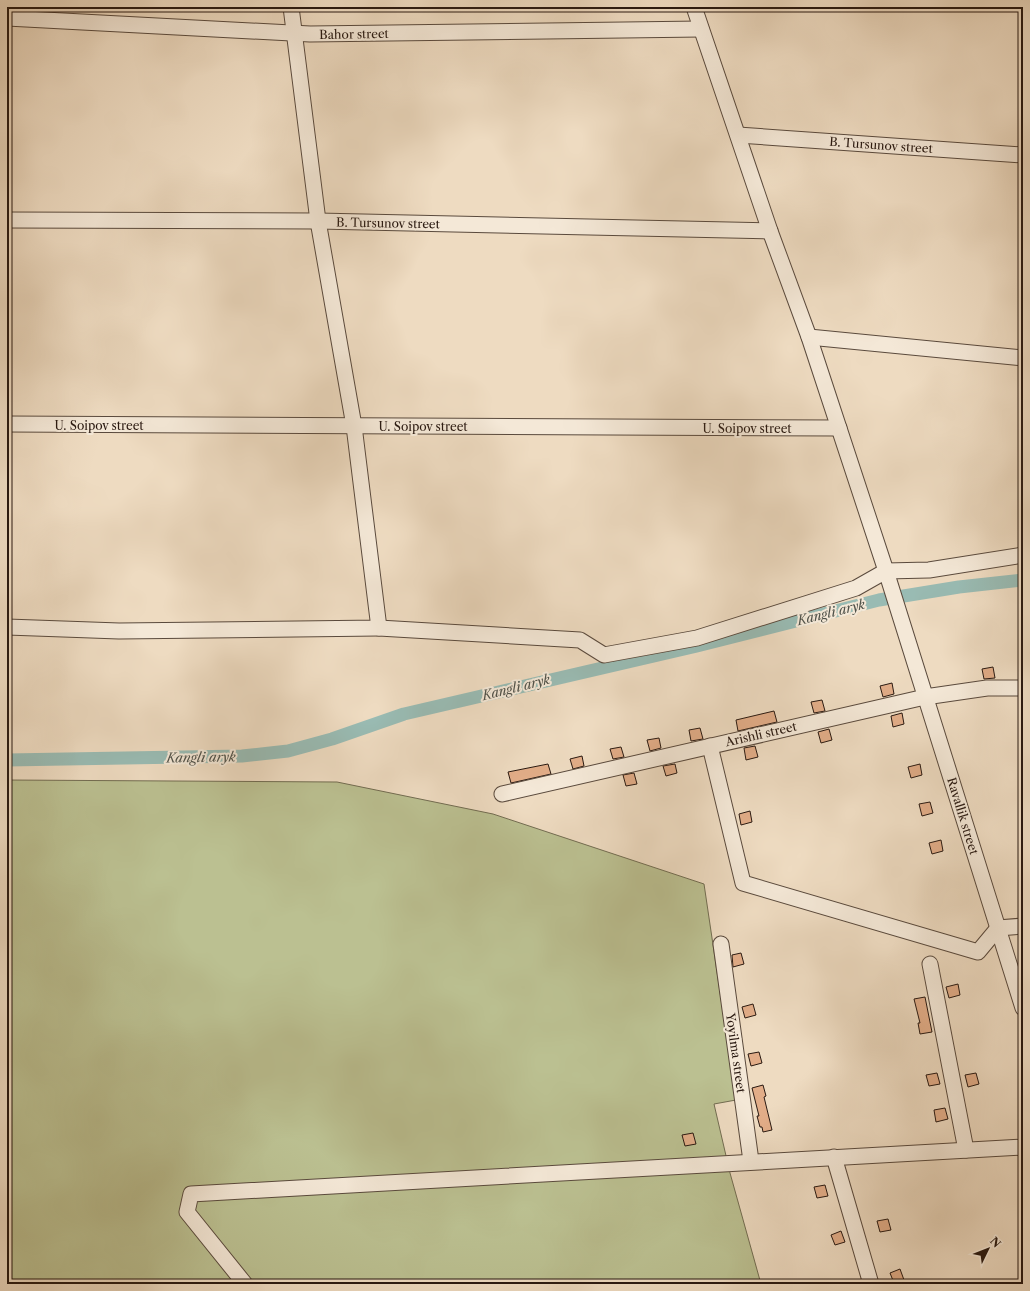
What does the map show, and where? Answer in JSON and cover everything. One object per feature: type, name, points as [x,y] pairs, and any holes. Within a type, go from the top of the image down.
[{"type":"street","points":[[291,7],[318,221],[354,426],[380,628]]},
{"type":"street","name":"Ravallik street","points":[[694,7],[770,231],[809,337],[888,575],[998,928],[1017,970],[1023,1008]]},
{"type":"street","name":"Bahor street","points":[[7,18],[294,33],[701,29]]},
{"type":"street","name":"B. Tursunov street","points":[[738,135],[1023,155]]},
{"type":"street","name":"B. Tursunov street","points":[[7,220],[318,221],[770,231]]},
{"type":"street","points":[[809,337],[1023,358]]},
{"type":"street","name":"U. Soipov street","points":[[7,424],[839,428]]},
{"type":"street","points":[[7,626],[119,632],[380,628],[580,640],[604,655],[696,638],[856,588],[888,575],[1023,555]]},
{"type":"street","name":"Arishli street","points":[[502,794],[925,697],[987,688],[1023,688]]},
{"type":"street","points":[[710,746],[743,882],[978,952],[998,928],[1023,926]]},
{"type":"street","name":"Yoyilma street","points":[[721,944],[751,1161]]},
{"type":"street","points":[[930,964],[966,1150]]},
{"type":"street","points":[[245,1284],[187,1212],[191,1194],[751,1161],[1023,1147]]},
{"type":"street","points":[[834,1157],[870,1284]]},
{"type":"green space","points":[[7,780],[337,782],[493,814],[704,884],[736,1100],[714,1104],[730,1173],[761,1284],[7,1284]]},
{"type":"building","points":[[993,667],[995,678],[984,679],[982,669]]},
{"type":"building","points":[[892,683],[894,694],[883,697],[880,686]]},
{"type":"building","points":[[822,700],[825,711],[814,713],[811,702]]},
{"type":"building","points":[[774,711],[777,722],[738,731],[736,720]]},
{"type":"building","points":[[902,713],[904,724],[893,727],[891,716]]},
{"type":"building","points":[[700,728],[703,739],[691,741],[689,730]]},
{"type":"building","points":[[829,729],[832,740],[821,743],[818,732]]},
{"type":"building","points":[[659,738],[661,748],[650,751],[647,740]]},
{"type":"building","points":[[755,746],[758,757],[746,760],[744,748]]},
{"type":"building","points":[[621,747],[624,757],[613,759],[610,749]]},
{"type":"building","points":[[582,756],[584,766],[573,769],[570,759]]},
{"type":"building","points":[[548,764],[551,774],[511,783],[508,772]]},
{"type":"building","points":[[675,764],[677,773],[666,776],[663,766]]},
{"type":"building","points":[[920,764],[922,775],[911,778],[908,767]]},
{"type":"building","points":[[634,773],[637,784],[626,786],[623,775]]},
{"type":"building","points":[[930,802],[933,813],[922,816],[919,804]]},
{"type":"building","points":[[750,811],[752,822],[741,825],[739,814]]},
{"type":"building","points":[[941,840],[943,851],[932,854],[929,843]]},
{"type":"building","points":[[741,953],[744,964],[733,967],[732,955]]},
{"type":"building","points":[[958,984],[960,995],[949,998],[946,987]]},
{"type":"building","points":[[925,997],[932,1032],[920,1034],[918,1023],[920,1023],[914,999]]},
{"type":"building","points":[[753,1004],[756,1015],[745,1018],[742,1007]]},
{"type":"building","points":[[759,1052],[762,1063],[751,1066],[748,1054]]},
{"type":"building","points":[[937,1073],[940,1084],[929,1086],[926,1075]]},
{"type":"building","points":[[976,1073],[979,1084],[968,1087],[965,1075]]},
{"type":"building","points":[[763,1085],[766,1096],[764,1097],[772,1130],[763,1132],[757,1116],[759,1116],[752,1088]]},
{"type":"building","points":[[945,1108],[948,1119],[936,1122],[934,1110]]},
{"type":"building","points":[[693,1133],[696,1144],[685,1146],[682,1135]]},
{"type":"building","points":[[825,1185],[828,1196],[817,1198],[814,1187]]},
{"type":"building","points":[[888,1219],[891,1230],[880,1232],[877,1221]]},
{"type":"building","points":[[841,1231],[845,1242],[835,1245],[831,1235]]},
{"type":"building","points":[[900,1269],[904,1280],[894,1283],[890,1273]]},
{"type":"waterway","name":"Kangli aryk","points":[[7,760],[242,756],[288,751],[332,739],[404,714],[697,646],[879,600],[959,587],[1023,580]]}]
